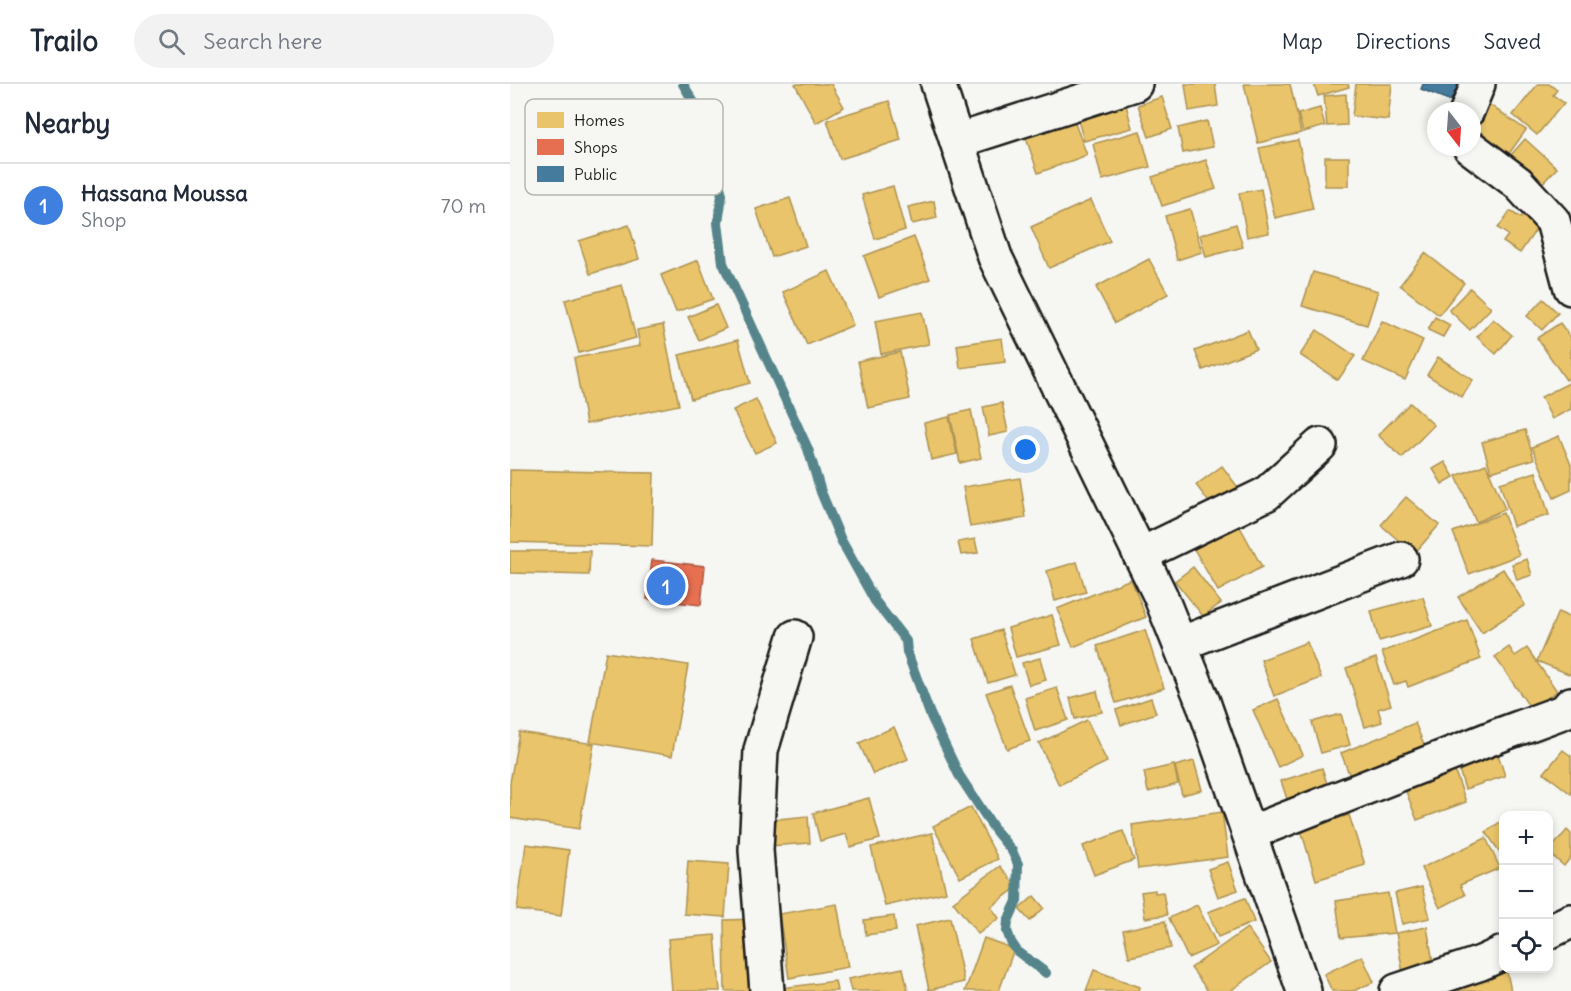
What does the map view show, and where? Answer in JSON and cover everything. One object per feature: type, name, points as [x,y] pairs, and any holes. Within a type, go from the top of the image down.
[{"type":"street","points":[[938,84],[995,257],[1160,595],[1180,644],[1250,833],[1304,991]]},
{"type":"street","points":[[957,141],[1135,84]]},
{"type":"street","points":[[1471,102],[1478,84]]},
{"type":"street","points":[[1481,155],[1518,183],[1553,221],[1571,288]]},
{"type":"street","points":[[1140,555],[1266,494],[1320,445]]},
{"type":"street","points":[[1180,644],[1401,559]]},
{"type":"street","points":[[766,991],[756,850],[760,750],[795,637]]},
{"type":"street","points":[[1250,833],[1564,711],[1571,704]]},
{"type":"street","points":[[1553,930],[1571,921]]},
{"type":"street","points":[[1397,991],[1499,955]]},
{"type":"building: Homes","points":[[795,84],[831,84],[844,107],[816,123]]},
{"type":"building: Homes","points":[[1185,84],[1215,84],[1218,106],[1189,111]]},
{"type":"building: Homes","points":[[1244,84],[1290,84],[1301,133],[1258,143]]},
{"type":"building: Homes","points":[[1314,84],[1348,84],[1349,87],[1318,96]]},
{"type":"building: Homes","points":[[1356,84],[1392,84],[1388,120],[1352,116]]},
{"type":"building: Homes","points":[[1538,84],[1549,84],[1557,90],[1553,95],[1564,103],[1537,135],[1513,115]]},
{"type":"building: Homes","points":[[1346,94],[1347,125],[1327,126],[1324,96]]},
{"type":"building: Homes","points":[[1124,97],[1132,128],[1084,141],[1075,110]]},
{"type":"building: Homes","points":[[1162,97],[1172,129],[1149,137],[1138,105]]},
{"type":"building: Homes","points":[[889,101],[901,140],[840,159],[827,120]]},
{"type":"building: Homes","points":[[1490,105],[1526,130],[1503,162],[1481,141],[1481,118]]},
{"type":"building: Homes","points":[[1320,108],[1325,126],[1303,132],[1298,114]]},
{"type":"building: Homes","points":[[1074,121],[1087,155],[1038,173],[1026,138]]},
{"type":"building: Homes","points":[[1207,121],[1213,147],[1183,153],[1178,128]]},
{"type":"building: Homes","points":[[1140,131],[1150,167],[1102,180],[1093,144]]},
{"type":"building: Homes","points":[[1525,139],[1557,168],[1533,193],[1502,165]]},
{"type":"building: Homes","points":[[1298,140],[1313,209],[1275,218],[1259,148]]},
{"type":"building: Homes","points":[[1325,157],[1349,157],[1349,186],[1325,186]]},
{"type":"building: Homes","points":[[1206,160],[1216,189],[1162,206],[1152,177]]},
{"type":"building: Homes","points":[[893,186],[905,230],[875,239],[862,195]]},
{"type":"building: Homes","points":[[1261,189],[1269,233],[1247,237],[1239,193]]},
{"type":"building: Homes","points":[[790,198],[806,246],[772,257],[756,209]]},
{"type":"building: Homes","points":[[1091,200],[1110,241],[1049,268],[1031,227]]},
{"type":"building: Homes","points":[[934,201],[937,218],[912,224],[908,207]]},
{"type":"building: Homes","points":[[1528,207],[1544,218],[1520,253],[1503,242],[1508,235],[1498,228],[1510,211],[1521,218]]},
{"type":"building: Homes","points":[[1190,209],[1202,252],[1177,260],[1165,216]]},
{"type":"building: Homes","points":[[1236,224],[1243,247],[1206,257],[1200,235]]},
{"type":"building: Homes","points":[[629,225],[639,259],[590,274],[579,241]]},
{"type":"building: Homes","points":[[914,237],[930,279],[879,297],[864,256]]},
{"type":"building: Homes","points":[[1425,253],[1464,283],[1439,315],[1400,285]]},
{"type":"building: Homes","points":[[1149,259],[1168,294],[1115,323],[1096,287]]},
{"type":"building: Homes","points":[[698,260],[713,299],[676,312],[661,275]]},
{"type":"building: Homes","points":[[829,271],[853,325],[807,345],[783,292]]},
{"type":"building: Homes","points":[[1313,272],[1378,291],[1367,325],[1302,306]]},
{"type":"building: Homes","points":[[622,285],[636,338],[579,353],[565,300]]},
{"type":"building: Homes","points":[[1470,288],[1491,308],[1470,330],[1449,310]]},
{"type":"building: Homes","points":[[1543,299],[1558,313],[1542,330],[1527,316]]},
{"type":"building: Homes","points":[[716,305],[726,328],[699,340],[688,317]]},
{"type":"building: Homes","points":[[922,312],[929,344],[881,354],[875,321]]},
{"type":"building: Homes","points":[[1435,317],[1450,325],[1443,337],[1428,330]]},
{"type":"building: Homes","points":[[1493,319],[1512,335],[1496,354],[1477,337]]},
{"type":"building: Homes","points":[[1382,321],[1423,340],[1405,380],[1363,361]]},
{"type":"building: Homes","points":[[1560,323],[1571,338],[1571,377],[1566,380],[1537,338]]},
{"type":"building: Homes","points":[[663,325],[679,405],[586,424],[574,358],[640,346],[637,330]]},
{"type":"building: Homes","points":[[1248,330],[1256,349],[1203,370],[1195,351]]},
{"type":"building: Homes","points":[[1317,330],[1355,356],[1338,380],[1300,355]]},
{"type":"building: Homes","points":[[1002,338],[1005,362],[960,368],[957,345]]},
{"type":"building: Homes","points":[[738,340],[750,383],[691,399],[679,355]]},
{"type":"building: Homes","points":[[900,352],[910,399],[868,408],[858,361]]},
{"type":"building: Homes","points":[[1438,357],[1473,380],[1462,397],[1427,375]]},
{"type":"building: Homes","points":[[1571,382],[1571,409],[1552,419],[1541,397]]},
{"type":"building: Homes","points":[[756,399],[777,443],[755,453],[733,410]]},
{"type":"building: Homes","points":[[1002,403],[1008,432],[989,436],[983,407]]},
{"type":"building: Homes","points":[[1410,403],[1434,425],[1402,458],[1378,435]]},
{"type":"building: Homes","points":[[971,410],[981,458],[960,463],[950,415]]},
{"type":"building: Homes","points":[[949,417],[957,454],[931,460],[924,423]]},
{"type":"building: Homes","points":[[1525,430],[1534,459],[1491,472],[1482,442]]},
{"type":"building: Homes","points":[[1559,436],[1571,465],[1571,490],[1554,498],[1532,447]]},
{"type":"building: Homes","points":[[1445,462],[1454,477],[1442,484],[1433,469]]},
{"type":"building: Homes","points":[[1486,464],[1505,509],[1476,522],[1456,476]]},
{"type":"building: Homes","points":[[1222,466],[1243,494],[1217,513],[1196,485]]},
{"type":"building: Homes","points":[[510,470],[654,473],[652,546],[510,542]]},
{"type":"building: Homes","points":[[1536,472],[1549,515],[1513,526],[1500,483]]},
{"type":"building: Homes","points":[[1020,478],[1026,518],[970,527],[963,487]]},
{"type":"building: Homes","points":[[1406,497],[1439,525],[1414,554],[1381,525]]},
{"type":"building: Homes","points":[[1503,513],[1519,555],[1469,574],[1453,532]]},
{"type":"building: Homes","points":[[1239,525],[1262,567],[1218,591],[1194,549]]},
{"type":"building: Homes","points":[[975,539],[978,553],[961,555],[958,542]]},
{"type":"building: Homes","points":[[510,551],[590,551],[589,575],[510,573]]},
{"type":"building: Homes","points":[[1527,559],[1532,575],[1517,580],[1512,564]]},
{"type":"building: Homes","points":[[1077,562],[1086,592],[1055,601],[1047,571]]},
{"type":"building: Homes","points":[[1193,567],[1221,603],[1203,616],[1175,581]]},
{"type":"building: Homes","points":[[1503,569],[1525,605],[1482,633],[1458,597]]},
{"type":"building: Homes","points":[[1131,579],[1146,617],[1073,647],[1057,609]]},
{"type":"building: Homes","points":[[1423,597],[1432,626],[1379,641],[1371,611]]},
{"type":"building: Homes","points":[[1558,612],[1571,618],[1571,675],[1537,661]]},
{"type":"building: Homes","points":[[1052,615],[1061,645],[1016,657],[1008,628]]},
{"type":"building: Homes","points":[[1467,620],[1481,659],[1408,687],[1406,681],[1394,685],[1382,652]]},
{"type":"building: Homes","points":[[1001,630],[1015,675],[988,683],[974,639]]},
{"type":"building: Homes","points":[[1145,630],[1164,688],[1116,703],[1097,646]]},
{"type":"building: Homes","points":[[1307,642],[1321,678],[1274,696],[1261,660]]},
{"type":"building: Homes","points":[[1509,647],[1515,656],[1527,648],[1557,691],[1531,709],[1495,657]]},
{"type":"building: Homes","points":[[606,652],[688,665],[672,756],[590,742]]},
{"type":"building: Homes","points":[[1040,658],[1046,680],[1029,685],[1022,663]]},
{"type":"building: Homes","points":[[1376,658],[1391,705],[1378,709],[1382,722],[1365,727],[1346,668]]},
{"type":"building: Homes","points":[[1010,685],[1030,741],[1007,749],[986,693]]},
{"type":"building: Homes","points":[[1057,688],[1068,720],[1035,731],[1025,698]]},
{"type":"building: Homes","points":[[1097,691],[1102,712],[1075,719],[1070,698]]},
{"type":"building: Homes","points":[[1151,698],[1156,713],[1121,725],[1116,710]]},
{"type":"building: Homes","points":[[1278,699],[1303,755],[1278,767],[1253,710]]},
{"type":"building: Homes","points":[[1341,714],[1350,745],[1321,753],[1312,722]]},
{"type":"building: Homes","points":[[1087,720],[1107,762],[1059,785],[1039,743]]},
{"type":"building: Homes","points":[[1415,723],[1428,754],[1353,784],[1341,753]]},
{"type":"building: Homes","points":[[894,727],[908,759],[873,774],[859,743]]},
{"type":"building: Homes","points":[[519,732],[594,744],[579,829],[510,818],[510,783]]},
{"type":"building: Homes","points":[[1496,748],[1505,776],[1465,789],[1456,760]]},
{"type":"building: Homes","points":[[1563,750],[1571,756],[1571,794],[1544,773]]},
{"type":"building: Homes","points":[[1194,761],[1202,790],[1182,795],[1175,766]]},
{"type":"building: Homes","points":[[1452,763],[1466,802],[1417,820],[1402,781]]},
{"type":"building: Homes","points":[[1174,765],[1178,784],[1148,792],[1144,772]]},
{"type":"building: Homes","points":[[1322,768],[1330,793],[1289,805],[1281,781]]},
{"type":"building: Homes","points":[[869,798],[880,839],[850,847],[846,834],[820,841],[813,813]]},
{"type":"building: Homes","points":[[971,807],[998,859],[960,878],[933,826]]},
{"type":"building: Homes","points":[[1222,812],[1228,857],[1138,869],[1132,825]]},
{"type":"building: Homes","points":[[1349,815],[1365,865],[1316,880],[1301,830]]},
{"type":"building: Homes","points":[[808,816],[810,843],[770,846],[768,820]]},
{"type":"building: Homes","points":[[1499,823],[1499,851],[1486,832]]},
{"type":"building: Homes","points":[[1567,830],[1571,834],[1571,857],[1564,866],[1553,856],[1553,846]]},
{"type":"building: Homes","points":[[1123,831],[1134,860],[1094,875],[1083,846]]},
{"type":"building: Homes","points":[[932,833],[946,892],[885,906],[871,847]]},
{"type":"building: Homes","points":[[1486,838],[1499,866],[1499,868],[1460,885],[1465,895],[1440,908],[1421,868]]},
{"type":"building: Homes","points":[[526,844],[569,850],[561,916],[517,910]]},
{"type":"building: Homes","points":[[688,861],[729,864],[725,917],[684,914]]},
{"type":"building: Homes","points":[[1228,862],[1238,890],[1218,897],[1208,869]]},
{"type":"building: Homes","points":[[1000,866],[1017,887],[991,907],[999,918],[978,934],[953,902]]},
{"type":"building: Homes","points":[[1422,887],[1430,918],[1402,924],[1395,893]]},
{"type":"building: Homes","points":[[1155,890],[1155,893],[1163,892],[1167,915],[1145,918],[1141,892]]},
{"type":"building: Homes","points":[[1388,893],[1395,933],[1341,938],[1336,901]]},
{"type":"building: Homes","points":[[1034,896],[1044,908],[1030,921],[1019,909]]},
{"type":"building: Homes","points":[[1245,898],[1254,922],[1218,937],[1208,912]]},
{"type":"building: Homes","points":[[837,904],[848,967],[789,978],[779,914]]},
{"type":"building: Homes","points":[[1197,905],[1217,945],[1188,958],[1169,918]]},
{"type":"building: Homes","points":[[894,916],[896,931],[866,935],[864,920]]},
{"type":"building: Homes","points":[[950,918],[964,982],[929,990],[915,926]]},
{"type":"building: Homes","points":[[755,919],[757,991],[725,991],[724,920]]},
{"type":"building: Homes","points":[[1165,921],[1171,948],[1129,957],[1123,930]]},
{"type":"building: Homes","points":[[1427,927],[1435,974],[1404,979],[1396,933]]},
{"type":"building: Homes","points":[[1247,928],[1271,962],[1230,991],[1208,991],[1191,968]]},
{"type":"building: Homes","points":[[715,935],[720,991],[672,991],[668,939]]},
{"type":"building: Homes","points":[[984,938],[1014,949],[999,991],[965,991]]},
{"type":"building: Homes","points":[[1362,956],[1374,982],[1353,991],[1332,991],[1324,974]]},
{"type":"building: Homes","points":[[903,968],[908,991],[851,991],[848,979]]},
{"type":"building: Homes","points":[[1094,970],[1140,987],[1139,991],[1086,991]]},
{"type":"building: Homes","points":[[1507,973],[1511,991],[1440,991],[1439,988]]},
{"type":"building: Homes","points":[[835,981],[837,991],[774,991],[773,989]]},
{"type":"building: Shops","points":[[652,560],[705,566],[701,605],[647,599]]},
{"type":"building: Public","points":[[1423,84],[1463,84],[1456,102],[1421,89]]},
{"type":"waterway","points":[[683,84],[692,99]]},
{"type":"waterway","points":[[722,195],[718,223],[723,263],[808,449],[821,492],[841,540],[875,601],[906,641],[907,652],[930,714],[959,775],[995,830],[1012,851],[1018,864],[1017,901],[1008,921],[1007,931],[1017,951],[1046,973]]},
{"type":"place","name":"Hassana Moussa","points":[[666,586]]}]
